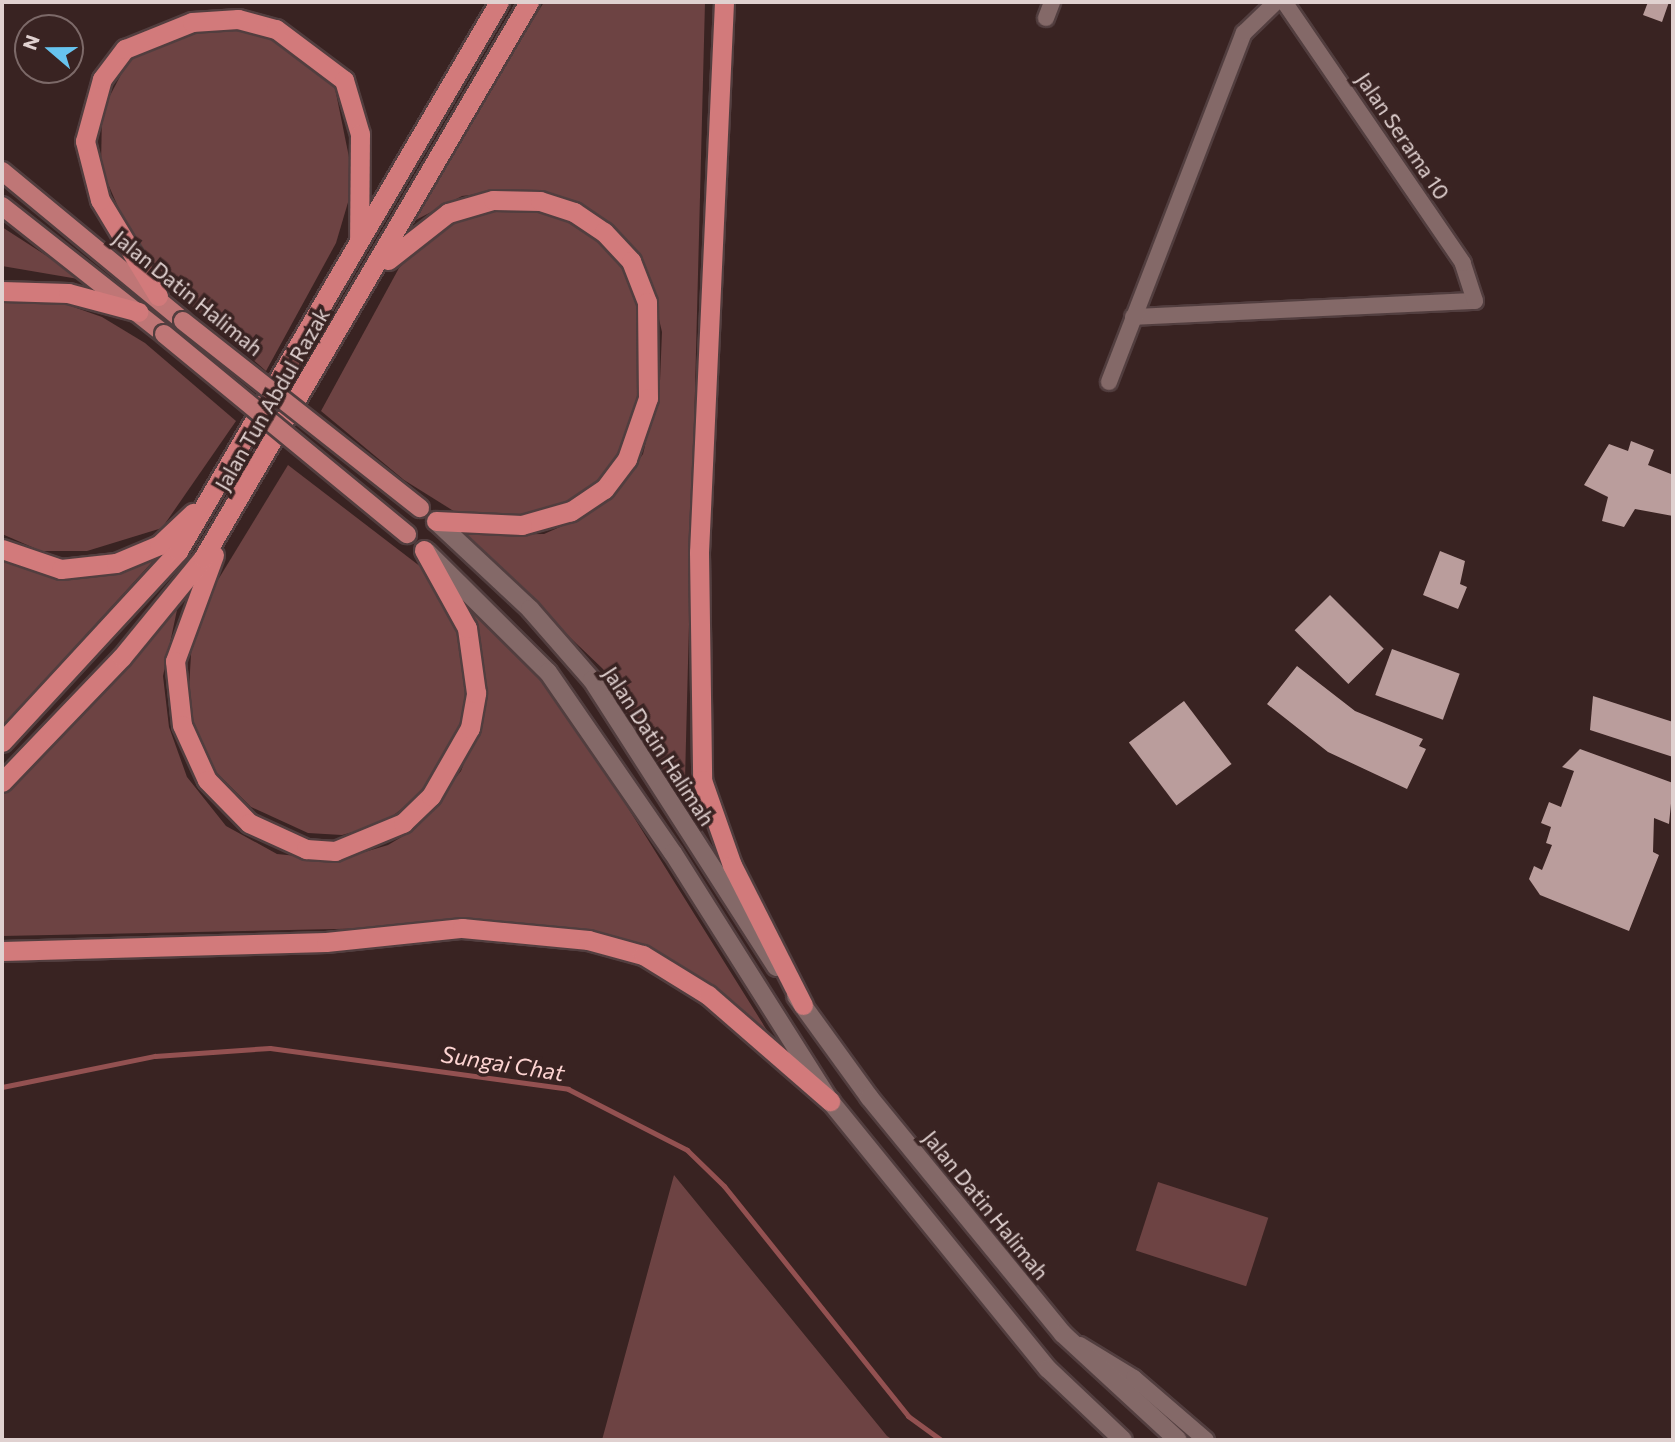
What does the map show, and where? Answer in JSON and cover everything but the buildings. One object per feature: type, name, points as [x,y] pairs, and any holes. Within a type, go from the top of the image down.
[{"type":"highway","name":"Jalan Tun Abdul Razak","points":[[2,742],[178,551],[225,477],[499,2]]},
{"type":"highway","name":"Jalan Tun Abdul Razak","points":[[2,782],[138,638],[229,519],[529,2]]},
{"type":"highway","points":[[724,2],[700,525],[696,669],[702,780],[732,865],[803,1005]]},
{"type":"highway","points":[[158,296],[100,201],[85,141],[102,79],[125,49],[192,22],[238,19],[276,29],[344,80],[360,134],[358,243]]},
{"type":"highway","points":[[365,285],[401,245],[448,213],[493,200],[540,201],[574,212],[604,232],[631,261],[647,302],[648,398],[627,459],[604,489],[571,511],[522,526],[436,521]]},
{"type":"highway","points":[[2,291],[68,293],[139,312]]},
{"type":"highway","points":[[2,549],[61,569],[135,558],[189,517],[225,477]]},
{"type":"highway","points":[[229,519],[175,661],[182,725],[207,780],[224,801],[249,824],[306,849],[353,849],[403,822],[431,796],[470,728],[476,693],[467,628],[424,550]]},
{"type":"highway","points":[[2,951],[326,942],[462,928],[588,940],[643,955],[708,995],[830,1101]]},
{"type":"main road","name":"Jalan Datin Halimah","points":[[2,171],[158,296],[183,321],[436,521],[530,608],[592,680],[803,1005],[877,1107],[1063,1334],[1178,1440]]},
{"type":"main road","points":[[2,206],[139,312],[407,534],[548,672],[673,853],[830,1101],[1023,1340],[1123,1440]]},
{"type":"street","points":[[1109,382],[1244,33],[1276,2]]},
{"type":"street","name":"Jalan Serama 10","points":[[1133,317],[1475,301],[1463,263],[1284,2]]},
{"type":"street","points":[[1063,1334],[1133,1378],[1206,1440]]},
{"type":"shaded area","points":[[544,2],[705,2],[685,780],[705,840],[603,669],[463,535],[544,534],[587,515],[620,487],[643,454],[660,381],[662,332],[651,285],[633,248],[608,223],[546,194],[510,190],[462,196],[410,223]]},
{"type":"shaded area","points":[[228,19],[310,50],[335,88],[354,182],[336,243],[266,371],[185,300],[130,234],[101,168],[102,111],[127,63],[151,44]]},
{"type":"shaded area","points":[[517,206],[558,216],[602,244],[631,279],[642,320],[637,421],[607,475],[580,498],[515,520],[460,515],[404,480],[321,411],[399,268],[435,232],[475,214]]},
{"type":"shaded area","points":[[2,227],[84,280],[2,266]]},
{"type":"shaded area","points":[[2,299],[51,299],[102,317],[145,343],[236,421],[162,528],[87,551],[41,551],[2,534]]},
{"type":"shaded area","points":[[288,465],[421,567],[443,594],[460,638],[466,690],[457,740],[425,791],[382,824],[342,835],[308,833],[251,807],[206,762],[188,704],[192,639],[213,588]]},
{"type":"shaded area","points":[[2,556],[111,573],[154,560],[2,727]]},
{"type":"shaded area","points":[[448,584],[524,658],[580,731],[778,1048],[656,957],[525,925],[2,936],[2,796],[177,610],[163,676],[169,727],[187,777],[226,826],[277,854],[338,860],[388,845],[415,829],[461,771],[482,716],[483,660],[471,622]]},
{"type":"shaded area","points":[[674,1175],[887,1436],[893,1440],[602,1440]]},
{"type":"shaded area","points":[[1158,1182],[1268,1218],[1246,1286],[1136,1250]]},
{"type":"waterway","name":"Sungai Chat","points":[[2,1087],[155,1056],[270,1048],[568,1089],[687,1150],[724,1186],[908,1416],[941,1440]]}]
